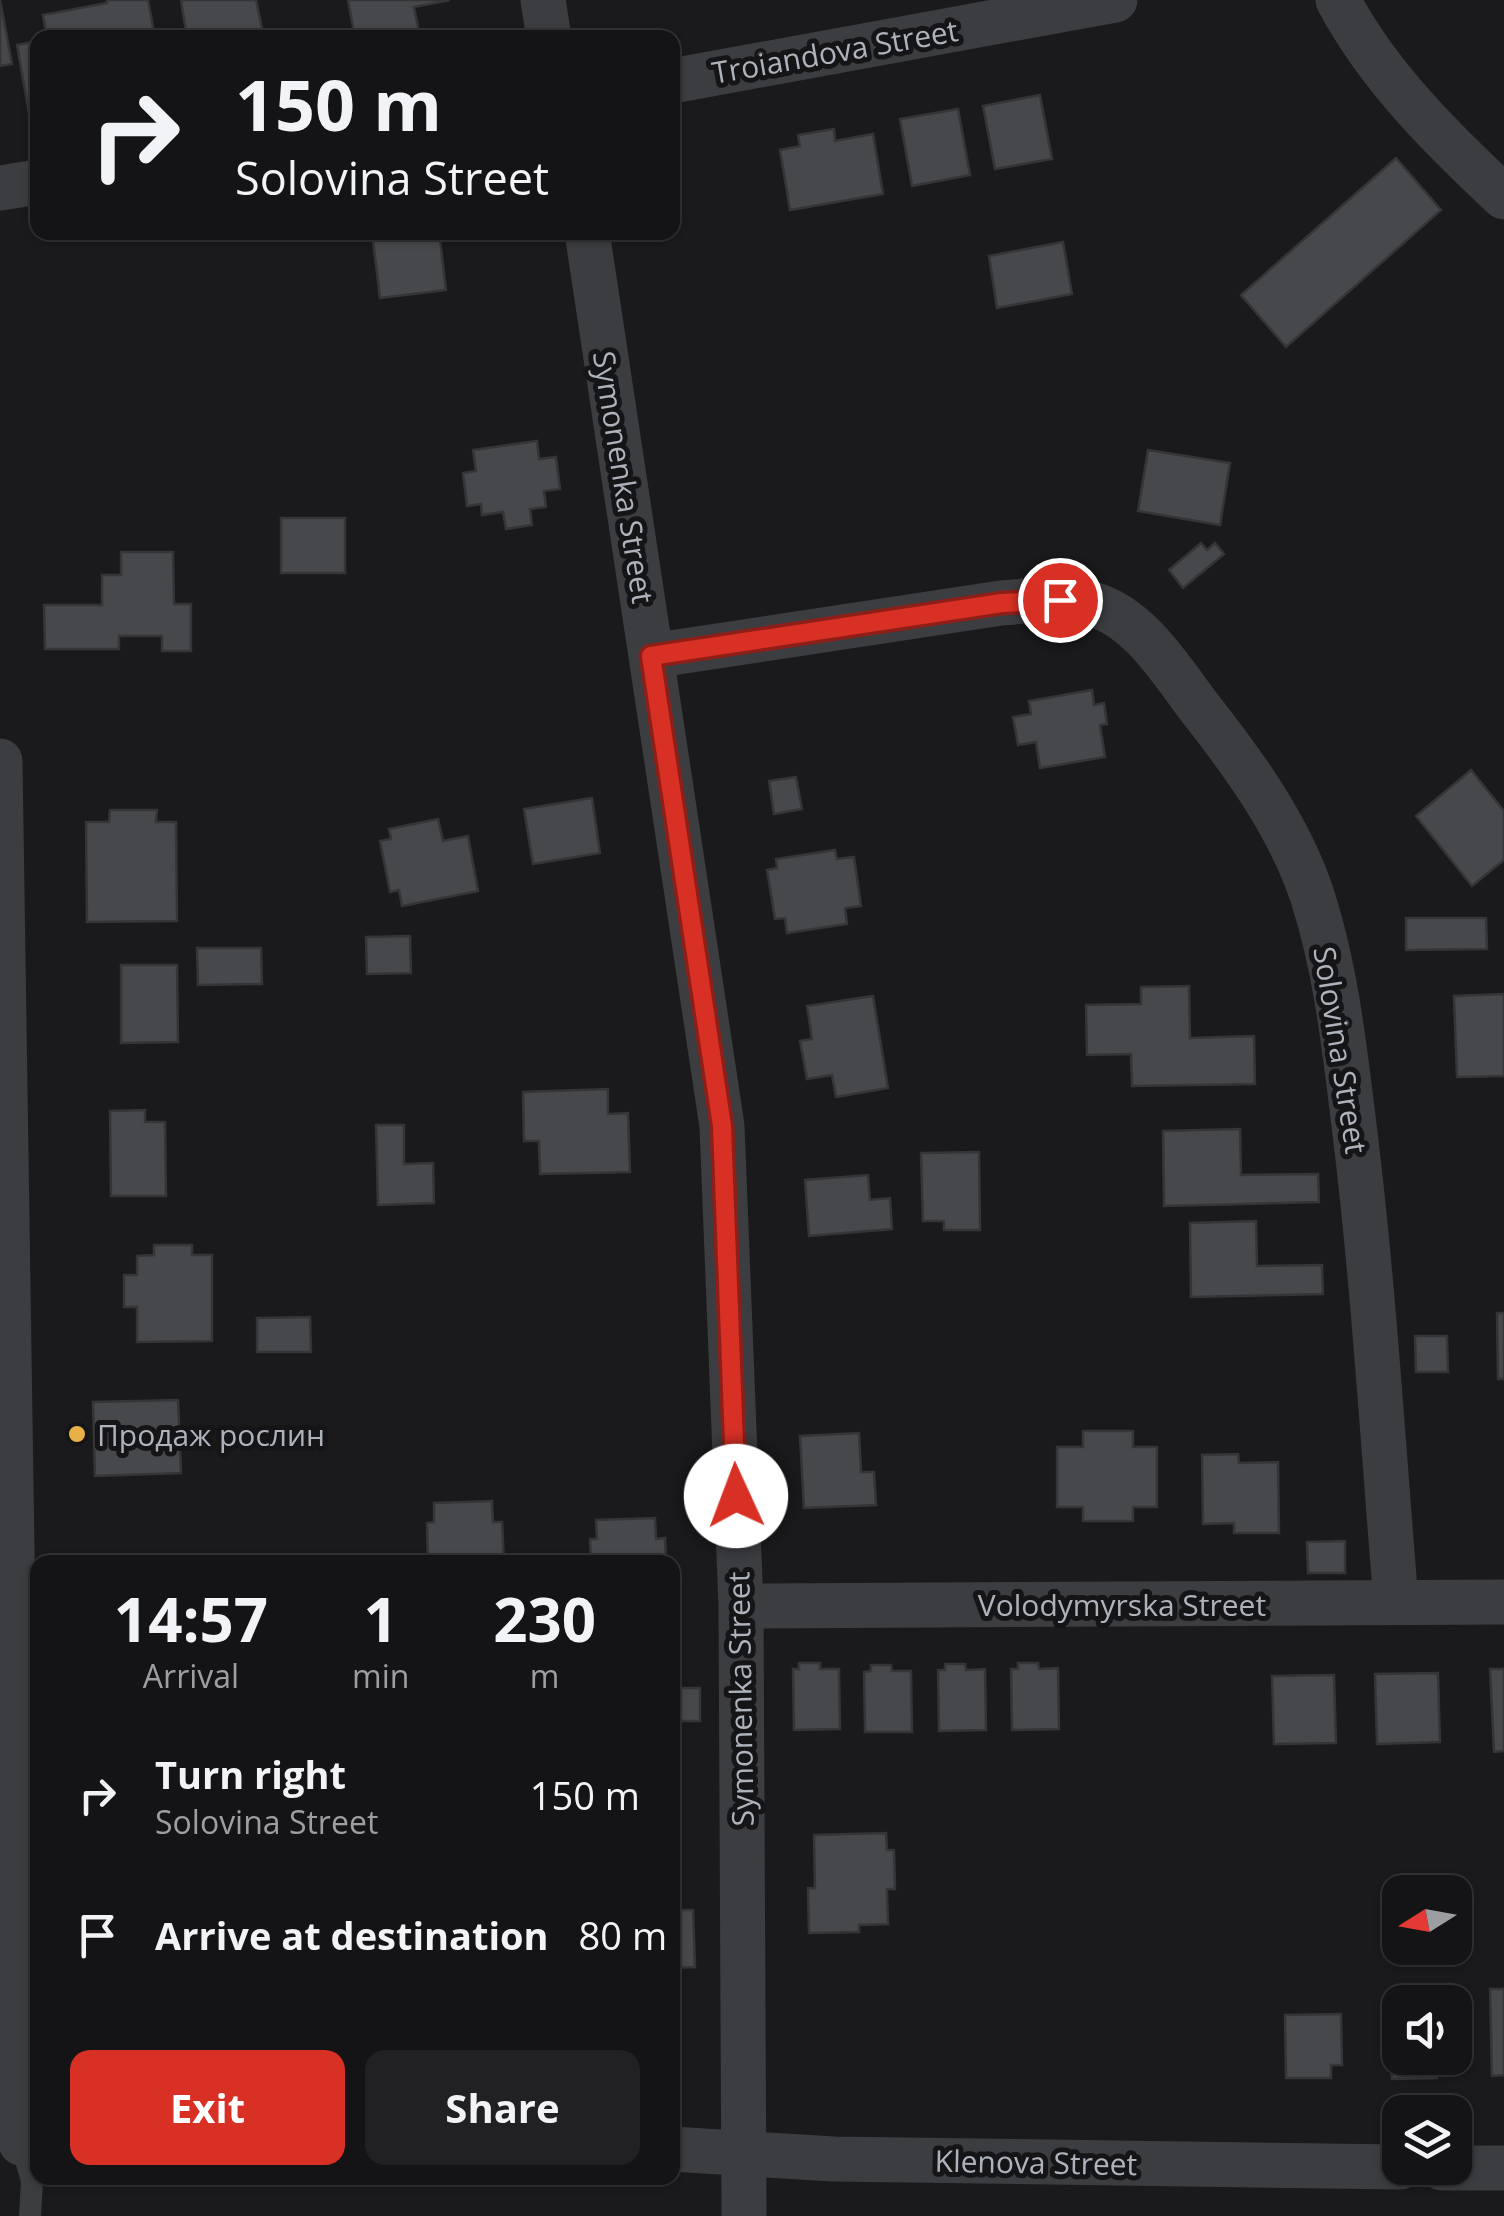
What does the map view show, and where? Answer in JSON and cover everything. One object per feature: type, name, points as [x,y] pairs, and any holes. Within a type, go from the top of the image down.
[{"type":"street","points":[[543,0],[548,30]]},
{"type":"street","name":"Troiandova Street","points":[[680,80],[1115,0]]},
{"type":"street","points":[[1338,0],[1364,44],[1442,139],[1504,197]]},
{"type":"street","points":[[0,188],[30,183]]},
{"type":"street","name":"Symonenka Street","points":[[588,240],[722,1126],[741,1606],[744,2216]]},
{"type":"street","name":"Solovina Street","points":[[651,656],[1002,603],[1060,600],[1091,603],[1116,613],[1166,664],[1238,756],[1288,838],[1311,892],[1333,970],[1363,1202],[1396,1602]]},
{"type":"street","points":[[0,761],[20,2143]]},
{"type":"street","name":"Volodymyrska Street","points":[[741,1606],[1504,1602]]},
{"type":"street","name":"Klenova Street","points":[[680,2150],[833,2160],[1382,2167]]},
{"type":"street","points":[[1472,2168],[1504,2168]]},
{"type":"lane","points":[[20,2143],[30,2175]]},
{"type":"lane","points":[[30,2216],[32,2185]]},
{"type":"building","points":[[0,0],[12,64],[0,66]]},
{"type":"building","points":[[148,0],[154,30],[46,30],[43,15]]},
{"type":"building","points":[[181,0],[256,0],[262,30],[186,30]]},
{"type":"building","points":[[348,0],[450,0],[414,7],[419,30],[354,30]]},
{"type":"building","points":[[30,43],[30,119],[17,45]]},
{"type":"building","points":[[1040,95],[1052,159],[995,169],[983,106]]},
{"type":"building","points":[[958,109],[970,175],[912,186],[900,119]]},
{"type":"building","points":[[834,129],[835,141],[873,134],[883,194],[790,210],[780,150],[800,146],[798,135]]},
{"type":"building","points":[[1396,158],[1441,210],[1286,347],[1241,295]]},
{"type":"building","points":[[373,240],[440,240],[446,290],[380,298]]},
{"type":"building","points":[[1063,242],[1072,294],[997,308],[989,256]]},
{"type":"building","points":[[537,441],[539,459],[556,457],[560,489],[544,491],[546,507],[530,509],[532,525],[506,529],[503,512],[482,515],[481,504],[467,506],[463,473],[476,471],[473,450]]},
{"type":"building","points":[[1148,450],[1230,463],[1220,525],[1138,511]]},
{"type":"building","points":[[281,518],[345,518],[345,573],[281,573]]},
{"type":"building","points":[[1201,543],[1207,550],[1215,543],[1224,554],[1183,588],[1169,570]]},
{"type":"building","points":[[121,552],[173,552],[174,604],[191,604],[191,651],[162,651],[162,636],[119,636],[119,649],[45,649],[44,605],[102,605],[102,575],[121,575]]},
{"type":"building","points":[[1092,690],[1094,705],[1104,703],[1107,724],[1100,725],[1105,757],[1040,768],[1036,742],[1018,745],[1013,717],[1031,714],[1029,701]]},
{"type":"building","points":[[1471,770],[1504,811],[1504,860],[1472,886],[1416,816]]},
{"type":"building","points":[[796,777],[802,809],[774,814],[769,781]]},
{"type":"building","points":[[592,798],[600,853],[533,864],[524,809]]},
{"type":"building","points":[[110,810],[157,810],[156,822],[176,822],[177,921],[87,922],[86,822],[109,822]]},
{"type":"building","points":[[438,819],[443,841],[468,836],[478,891],[402,906],[399,890],[390,892],[380,841],[391,839],[389,829]]},
{"type":"building","points":[[835,850],[837,859],[854,857],[861,906],[845,908],[847,924],[787,933],[785,918],[775,919],[767,870],[777,868],[776,859]]},
{"type":"building","points":[[1406,918],[1486,918],[1487,949],[1406,950]]},
{"type":"building","points":[[410,936],[411,973],[367,974],[366,937]]},
{"type":"building","points":[[197,948],[261,948],[262,984],[198,985]]},
{"type":"building","points":[[121,965],[177,965],[178,1042],[121,1043]]},
{"type":"building","points":[[1189,986],[1190,1038],[1254,1036],[1255,1084],[1132,1086],[1131,1054],[1087,1055],[1086,1005],[1141,1004],[1141,987]]},
{"type":"building","points":[[1504,994],[1504,1076],[1457,1077],[1454,996]]},
{"type":"building","points":[[873,996],[888,1088],[836,1097],[832,1075],[807,1079],[800,1041],[812,1039],[807,1006]]},
{"type":"building","points":[[608,1089],[608,1114],[628,1113],[630,1172],[540,1174],[539,1141],[524,1141],[523,1092]]},
{"type":"building","points":[[145,1110],[145,1122],[165,1122],[166,1196],[111,1196],[110,1111]]},
{"type":"building","points":[[376,1125],[404,1125],[404,1164],[433,1163],[434,1203],[378,1205]]},
{"type":"building","points":[[1240,1129],[1241,1175],[1318,1174],[1319,1202],[1164,1206],[1163,1131]]},
{"type":"building","points":[[979,1152],[980,1230],[944,1230],[944,1221],[923,1221],[921,1153]]},
{"type":"building","points":[[868,1175],[870,1200],[890,1198],[892,1229],[809,1236],[805,1180]]},
{"type":"building","points":[[1256,1221],[1257,1266],[1322,1265],[1323,1294],[1191,1297],[1190,1223]]},
{"type":"building","points":[[154,1245],[192,1245],[192,1255],[212,1255],[212,1341],[137,1342],[137,1307],[124,1307],[124,1275],[137,1275],[137,1256],[154,1255]]},
{"type":"building","points":[[1497,1313],[1504,1313],[1504,1379],[1498,1379]]},
{"type":"building","points":[[310,1317],[311,1352],[257,1352],[257,1318]]},
{"type":"building","points":[[1415,1336],[1447,1336],[1448,1372],[1416,1372]]},
{"type":"building","points":[[178,1400],[181,1473],[95,1476],[93,1402]]},
{"type":"building","points":[[1083,1431],[1133,1431],[1133,1447],[1157,1447],[1157,1507],[1133,1507],[1133,1521],[1083,1521],[1083,1507],[1057,1507],[1057,1447],[1083,1447]]},
{"type":"building","points":[[859,1433],[861,1472],[874,1472],[876,1505],[804,1508],[800,1436]]},
{"type":"building","points":[[1238,1454],[1239,1463],[1278,1462],[1279,1533],[1234,1533],[1234,1523],[1203,1524],[1202,1455]]},
{"type":"building","points":[[492,1501],[493,1522],[502,1522],[504,1555],[428,1555],[427,1523],[434,1522],[434,1503]]},
{"type":"building","points":[[655,1518],[656,1539],[665,1538],[666,1555],[591,1555],[590,1539],[597,1539],[596,1520]]},
{"type":"building","points":[[1345,1541],[1345,1573],[1308,1573],[1307,1542]]},
{"type":"building","points":[[799,1663],[820,1663],[820,1669],[839,1669],[840,1729],[794,1730],[793,1669],[799,1669]]},
{"type":"building","points":[[1018,1663],[1038,1663],[1039,1669],[1058,1668],[1059,1729],[1012,1730],[1011,1669],[1018,1669]]},
{"type":"building","points":[[945,1664],[965,1664],[966,1670],[985,1669],[986,1730],[939,1731],[938,1670],[945,1670]]},
{"type":"building","points":[[871,1665],[911,1671],[912,1732],[865,1732],[864,1672],[871,1671]]},
{"type":"building","points":[[1490,1669],[1504,1669],[1504,1751],[1494,1752]]},
{"type":"building","points":[[1438,1673],[1440,1742],[1377,1744],[1375,1674]]},
{"type":"building","points":[[1334,1675],[1336,1743],[1274,1744],[1272,1676]]},
{"type":"building","points":[[680,1688],[700,1688],[700,1721],[680,1721]]},
{"type":"building","points":[[886,1833],[887,1850],[894,1850],[895,1889],[887,1889],[888,1924],[859,1925],[859,1932],[809,1933],[808,1888],[815,1888],[814,1835]]},
{"type":"building","points":[[680,1910],[693,1910],[695,1967],[680,1968]]},
{"type":"building","points":[[1490,1989],[1504,1989],[1504,2075],[1492,2076]]},
{"type":"building","points":[[1341,2014],[1342,2065],[1331,2065],[1331,2078],[1286,2078],[1285,2015]]},
{"type":"building","points":[[1392,2075],[1437,2078],[1392,2079]]},
{"type":"place","name":"Продаж рослин","points":[[77,1434]]},
{"type":"route","points":[[736,1496],[722,1126],[651,656],[1002,603],[1060,600]]}]
